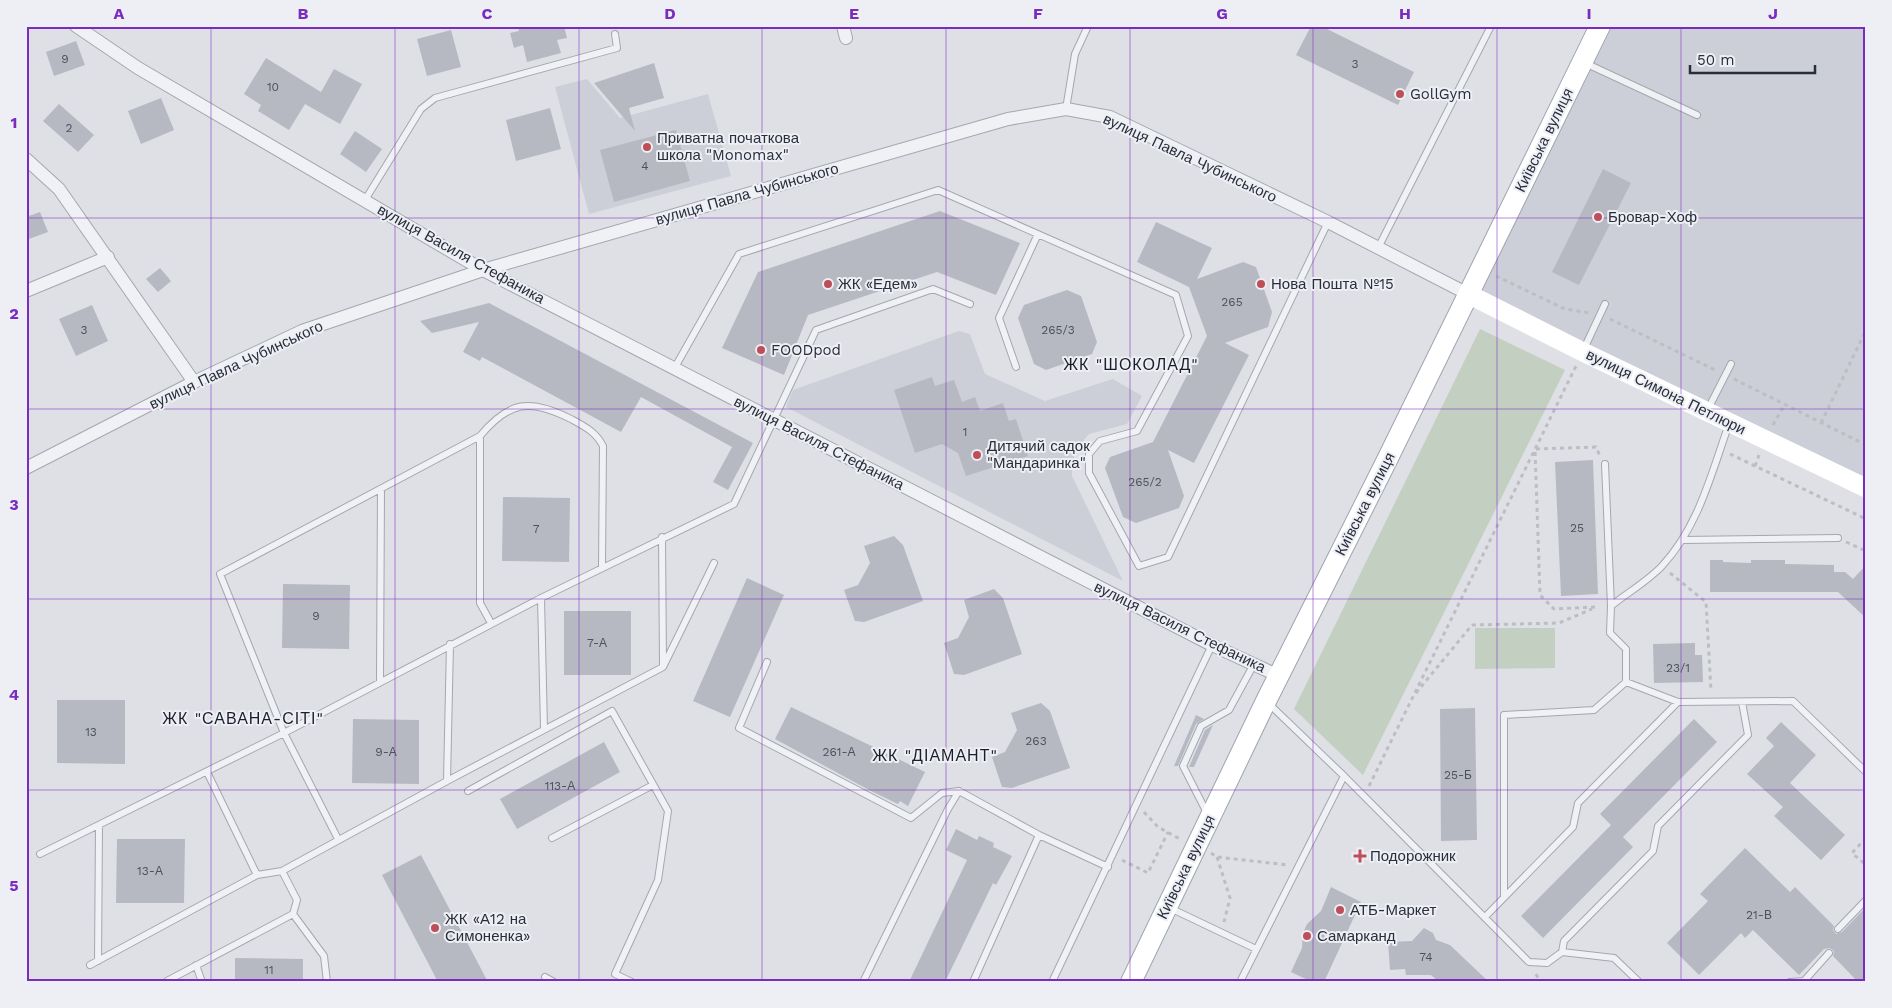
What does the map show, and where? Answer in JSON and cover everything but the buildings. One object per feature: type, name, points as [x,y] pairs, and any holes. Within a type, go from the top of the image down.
[{"type":"main road","name":"Київська вулиця","points":[[1131,982],[1266,701],[1386,462],[1600,26]]},
{"type":"main road","name":"вулиця Симона Петлюри","points":[[1468,294],[1583,352],[1866,488]]},
{"type":"street","name":"вулиця Василя Стефаника","points":[[76,26],[138,68],[483,270],[1212,645],[1279,676]]},
{"type":"street","name":"вулиця Павла Чубинського","points":[[26,468],[194,382],[302,331],[483,270],[1008,119],[1066,109],[1110,117],[1328,222],[1468,294]]},
{"type":"street","points":[[26,160],[60,189],[194,382]]},
{"type":"street","points":[[26,292],[108,256]]},
{"type":"lane","points":[[1066,109],[1075,54],[1088,26]]},
{"type":"lane","points":[[1378,248],[1491,26]]},
{"type":"lane","name":"вулиця Василя Стефаника","points":[[365,200],[421,109],[435,98],[616,48],[614,34]]},
{"type":"lane","points":[[1583,62],[1697,115]]},
{"type":"lane","points":[[674,369],[738,254],[938,190],[1176,295],[1188,336],[1138,431],[1100,441],[1089,454],[1089,473],[1139,566],[1168,557],[1328,222]]},
{"type":"lane","points":[[1016,367],[999,318],[1038,234]]},
{"type":"lane","points":[[40,854],[284,733],[450,644],[602,567],[734,504],[816,330],[933,289],[970,304]]},
{"type":"lane","points":[[1583,352],[1605,304]]},
{"type":"lane","points":[[1707,412],[1731,364]]},
{"type":"lane","points":[[338,839],[284,733],[220,574],[480,436],[505,412],[530,405],[556,412],[582,425],[596,435],[603,446],[602,567]]},
{"type":"lane","points":[[1611,606],[1661,566],[1682,540],[1698,514],[1729,423]]},
{"type":"lane","points":[[480,436],[480,603],[491,623]]},
{"type":"lane","points":[[1504,897],[1504,716],[1594,710],[1626,682],[1626,649],[1610,633],[1611,606],[1605,464]]},
{"type":"lane","points":[[380,682],[381,489]]},
{"type":"lane","points":[[662,537],[663,667]]},
{"type":"lane","points":[[1682,540],[1838,538]]},
{"type":"lane","points":[[90,966],[257,875],[282,871],[338,839],[663,667],[714,563]]},
{"type":"lane","points":[[541,598],[544,729]]},
{"type":"lane","points":[[447,781],[450,644]]},
{"type":"lane","points":[[1052,982],[1138,805],[1212,645]]},
{"type":"lane","points":[[767,662],[739,728],[911,818],[942,793],[959,791],[1039,836],[1108,867]]},
{"type":"lane","points":[[1209,818],[1183,766],[1201,726],[1229,710],[1254,664]]},
{"type":"lane","points":[[1626,682],[1678,702],[1793,701],[1866,772]]},
{"type":"lane","points":[[1266,701],[1344,776],[1529,962],[1547,963],[1562,952],[1564,942],[1653,851],[1658,826],[1748,735],[1742,702]]},
{"type":"lane","points":[[1485,918],[1573,826],[1578,803],[1678,702]]},
{"type":"lane","points":[[468,790],[612,711],[668,811],[658,880],[616,974],[632,982]]},
{"type":"lane","points":[[207,772],[257,875]]},
{"type":"lane","points":[[1240,982],[1344,776]]},
{"type":"lane","points":[[552,838],[653,785]]},
{"type":"lane","points":[[863,982],[948,809],[959,791]]},
{"type":"lane","points":[[98,961],[99,825]]},
{"type":"lane","points":[[973,982],[1039,836]]},
{"type":"lane","points":[[166,981],[293,914],[297,900],[282,871]]},
{"type":"lane","points":[[1838,929],[1866,900]]},
{"type":"lane","points":[[1167,906],[1256,949]]},
{"type":"lane","points":[[293,914],[324,956],[327,982]]},
{"type":"lane","points":[[1562,952],[1614,958],[1639,982]]},
{"type":"lane","points":[[1790,982],[1804,981],[1829,953]]},
{"type":"lane","points":[[196,966],[202,982]]},
{"type":"lane","points":[[545,978],[554,982]]},
{"type":"path","points":[[1480,268],[1565,309],[1601,315],[1866,445]]},
{"type":"path","points":[[1821,422],[1866,330]]},
{"type":"path","points":[[1364,796],[1583,352]]},
{"type":"path","points":[[1535,449],[1596,447],[1605,464]]},
{"type":"path","points":[[1535,449],[1540,595],[1554,609],[1611,606]]},
{"type":"path","points":[[1720,450],[1866,519]]},
{"type":"path","points":[[1838,538],[1866,551]]},
{"type":"path","points":[[1661,566],[1706,602],[1712,702]]},
{"type":"path","points":[[1412,698],[1472,624],[1559,623],[1595,607]]},
{"type":"path","points":[[1138,805],[1158,827],[1218,857],[1299,866]]},
{"type":"path","points":[[1113,855],[1148,873],[1168,832]]},
{"type":"path","points":[[1866,838],[1852,853],[1866,865]]},
{"type":"path","points":[[1218,857],[1230,898],[1222,932]]},
{"type":"shaded area","points":[[1600,26],[1866,26],[1866,488],[1468,294]]},
{"type":"shaded area","name":"Приватна початкова школа \"Monomax\"","points":[[587,79],[620,118],[708,94],[731,176],[589,214],[555,87]]},
{"type":"shaded area","name":"Дитячий садок \"Мандаринка\"","points":[[959,331],[970,334],[985,374],[1045,401],[1113,379],[1142,396],[1127,424],[1089,434],[1077,448],[1072,463],[1072,476],[1123,581],[786,407],[793,390]]},
{"type":"green space","points":[[1480,329],[1565,370],[1363,775],[1294,709]]},
{"type":"green space","points":[[1475,628],[1555,628],[1555,668],[1475,669]]},
{"type":"place","name":"GollGym","points":[[1400,94]]},
{"type":"place","name":"Приватна початкова школа \"Monomax\"","points":[[647,147]]},
{"type":"place","name":"Бровар-Хоф","points":[[1598,217]]},
{"type":"place","name":"ЖК «Едем»","points":[[828,284]]},
{"type":"place","name":"Нова Пошта №15","points":[[1261,284]]},
{"type":"place","name":"FOODpod","points":[[761,350]]},
{"type":"place","name":"Дитячий садок \"Мандаринка\"","points":[[977,455]]},
{"type":"place","name":"Подорожник","points":[[1360,856]]},
{"type":"place","name":"АТБ-Маркет","points":[[1340,910]]},
{"type":"place","name":"ЖК «А12 на Симоненка»","points":[[435,928]]},
{"type":"place","name":"Самарканд","points":[[1307,936]]},
{"type":"district","name":"ЖК \"ШОКОЛАД\"","points":[[1131,364]]},
{"type":"district","name":"ЖК \"САВАНА-СІТІ\"","points":[[243,718]]},
{"type":"district","name":"ЖК \"ДІАМАНТ\"","points":[[935,755]]}]
